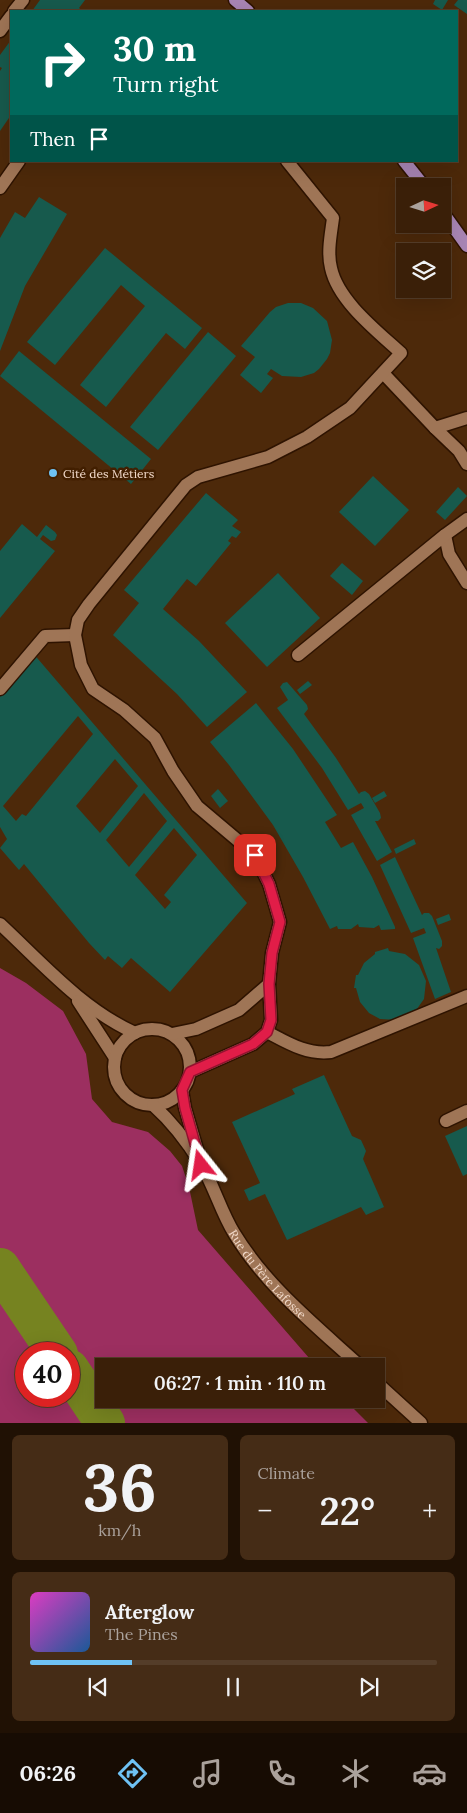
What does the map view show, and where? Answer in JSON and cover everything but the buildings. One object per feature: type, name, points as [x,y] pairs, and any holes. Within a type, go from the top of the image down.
[{"type":"main road","points":[[235,0],[247,10]]},
{"type":"main road","points":[[405,162],[418,178]]},
{"type":"main road","points":[[451,224],[467,246]]},
{"type":"street","points":[[15,10],[23,0]]},
{"type":"street","points":[[0,30],[10,17]]},
{"type":"street","points":[[0,188],[18,162]]},
{"type":"street","points":[[190,1072],[253,1044],[267,1032],[271,1020],[269,984],[272,953],[280,922],[269,884],[255,855],[197,806],[173,771],[155,738],[124,710],[93,689],[82,665],[75,635],[78,620],[89,604],[186,485],[198,477],[268,456],[307,437],[350,408],[401,353],[350,304],[335,280],[331,268],[330,252],[333,218],[288,162]]},
{"type":"street","points":[[383,373],[459,451],[467,464]]},
{"type":"street","points":[[435,428],[467,418]]},
{"type":"street","points":[[298,655],[467,519]]},
{"type":"street","points":[[445,535],[449,554],[467,582]]},
{"type":"street","points":[[0,689],[45,636],[75,635]]},
{"type":"street","points":[[0,924],[73,993],[103,1015],[135,1033]]},
{"type":"street","points":[[172,1034],[196,1029],[239,1010],[269,984]]},
{"type":"street","points":[[73,993],[115,1058]]},
{"type":"street","points":[[267,1032],[305,1051],[319,1054],[331,1052],[467,996]]},
{"type":"street","points":[[147,1029],[160,1030],[172,1034],[182,1044],[189,1057],[190,1072],[182,1090],[174,1098],[164,1103],[153,1105],[142,1104],[132,1099],[123,1091],[116,1076],[115,1058],[119,1048],[135,1033],[147,1029]]},
{"type":"street","name":"Rue du Père Lafosse","points":[[182,1090],[185,1108],[201,1165],[233,1232],[259,1270],[292,1304],[351,1358]]},
{"type":"street","name":"Rue du Père Lafosse","points":[[153,1105],[168,1119],[201,1165]]},
{"type":"street","points":[[446,1121],[467,1111]]},
{"type":"street","points":[[385,1390],[421,1423]]},
{"type":"shaded area","points":[[0,968],[26,983],[63,1011],[86,1054],[92,1099],[112,1122],[148,1132],[170,1151],[182,1166],[189,1187],[198,1230],[309,1358],[95,1358],[95,1408],[353,1408],[368,1423],[0,1423]]},
{"type":"waterway","points":[[0,1268],[50,1342]]},
{"type":"waterway","points":[[80,1386],[105,1423]]},
{"type":"place","name":"Cité des Métiers","points":[[53,473]]},
{"type":"route","points":[[201,1165],[185,1108],[182,1090],[190,1072],[253,1044],[267,1032],[271,1020],[269,984],[272,953],[280,922],[269,884],[255,855]]}]
